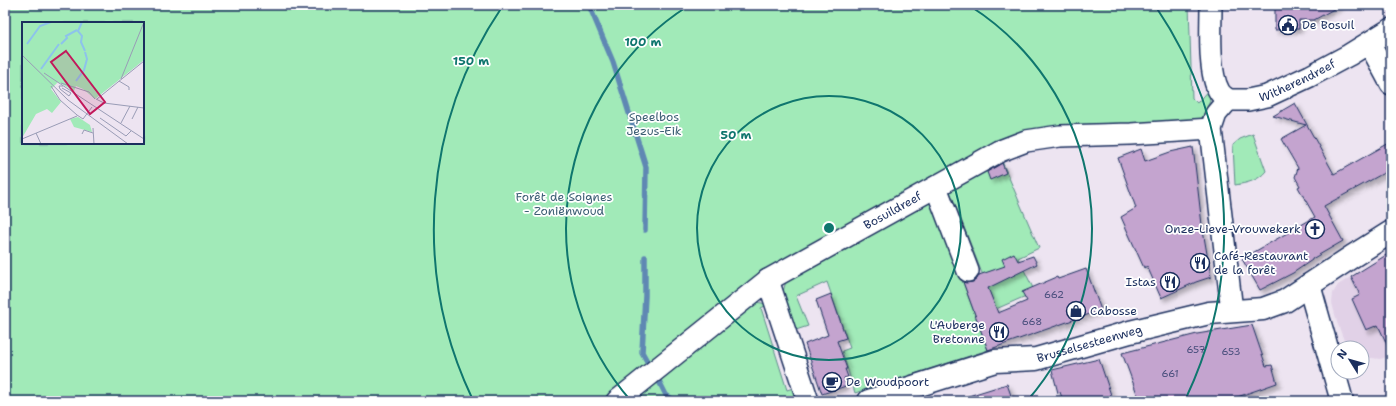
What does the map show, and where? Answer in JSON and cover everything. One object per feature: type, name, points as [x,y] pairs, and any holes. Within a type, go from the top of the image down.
[{"type":"main road","name":"Brusselsesteenweg","points":[[869,401],[995,361],[1036,359],[1130,332],[1209,313],[1263,309],[1285,301],[1391,232]]},
{"type":"main road","points":[[1309,285],[1342,401]]},
{"type":"street","points":[[1211,5],[1212,62],[1216,83],[1220,92],[1228,100],[1216,114],[1210,129],[1232,311]]},
{"type":"street","name":"Witherendreef","points":[[1228,100],[1248,100],[1267,96],[1310,76],[1391,30]]},
{"type":"street","points":[[1369,43],[1391,84]]},
{"type":"street","name":"Bosuildreef","points":[[617,401],[768,280],[1000,151],[1026,141],[1060,136],[1132,134],[1210,129]]},
{"type":"street","points":[[936,187],[968,271]]},
{"type":"street","points":[[768,280],[808,401]]},
{"type":"shaded area","points":[[1391,252],[1391,356],[1380,359],[1370,358],[1370,340],[1344,340],[1332,303],[1333,293],[1338,285]]},
{"type":"green space","name":"Forêt de Soignes - Zoniënwoud","points":[[5,5],[1189,5],[1192,98],[1197,103],[1209,89],[1210,101],[1198,126],[1019,132],[882,204],[774,268],[756,302],[767,304],[761,308],[787,390],[796,387],[800,401],[5,401]]},
{"type":"green space","points":[[1253,134],[1266,171],[1256,179],[1235,185],[1233,145],[1240,139]]},
{"type":"green space","points":[[1001,159],[1039,248],[1018,258],[1035,292],[996,309],[949,189]]},
{"type":"green space","points":[[932,198],[988,350],[855,393],[842,351],[850,348],[827,282],[796,296],[808,326],[793,331],[782,295],[787,278]]},
{"type":"building","name":"De Bosuil","points":[[1275,5],[1341,5],[1314,20],[1299,20],[1299,29],[1275,30]]},
{"type":"building","points":[[1295,103],[1334,174],[1391,142],[1391,169],[1324,206],[1343,241],[1312,259],[1293,273],[1260,290],[1242,259],[1315,217],[1298,187],[1300,186],[1295,177],[1298,168],[1281,139],[1306,125],[1273,116]]},
{"type":"building","points":[[1193,147],[1202,225],[1211,277],[1161,298],[1147,266],[1144,268],[1121,217],[1136,208],[1118,158],[1141,149],[1145,161],[1170,152]]},
{"type":"building","points":[[1002,163],[1006,173],[990,180],[987,172]]},
{"type":"building","points":[[1391,252],[1391,353],[1378,325],[1366,330],[1352,299],[1360,295],[1351,277]]},
{"type":"building","points":[[1014,253],[1018,261],[1033,256],[1037,264],[988,288],[998,313],[1027,301],[1022,292],[1057,277],[1058,279],[1086,269],[1101,310],[988,350],[963,282],[973,282],[979,275],[1005,266],[1002,259]]},
{"type":"building","points":[[831,294],[846,338],[837,341],[847,369],[845,369],[848,377],[844,378],[846,386],[822,394],[805,344],[828,335],[816,300]]},
{"type":"building","points":[[1252,325],[1266,366],[1272,365],[1277,383],[1226,401],[1151,401],[1149,396],[1139,399],[1122,353],[1197,334]]},
{"type":"building","points":[[1099,359],[1113,401],[1063,401],[1060,392],[1058,393],[1052,370]]},
{"type":"building","points":[[1007,384],[1013,401],[963,401],[962,398]]},
{"type":"waterway","points":[[589,5],[613,62],[646,167],[645,230]]},
{"type":"waterway","points":[[645,257],[645,296],[642,352],[648,363]]},
{"type":"waterway","points":[[659,381],[666,395],[675,401]]},
{"type":"place","name":"De Bosuil","points":[[1288,25]]},
{"type":"place","name":"Onze-Lieve-Vrouwekerk","points":[[1315,229]]},
{"type":"place","name":"Café-Restaurant de la forêt","points":[[1200,263]]},
{"type":"place","name":"Istas","points":[[1170,282]]},
{"type":"place","name":"Cabosse","points":[[1076,311]]},
{"type":"place","name":"L'Auberge Bretonne","points":[[999,332]]},
{"type":"place","name":"De Woudpoort","points":[[832,382]]},
{"type":"park label","name":"Speelbos Jezus-Eik","points":[[654,124]]}]
